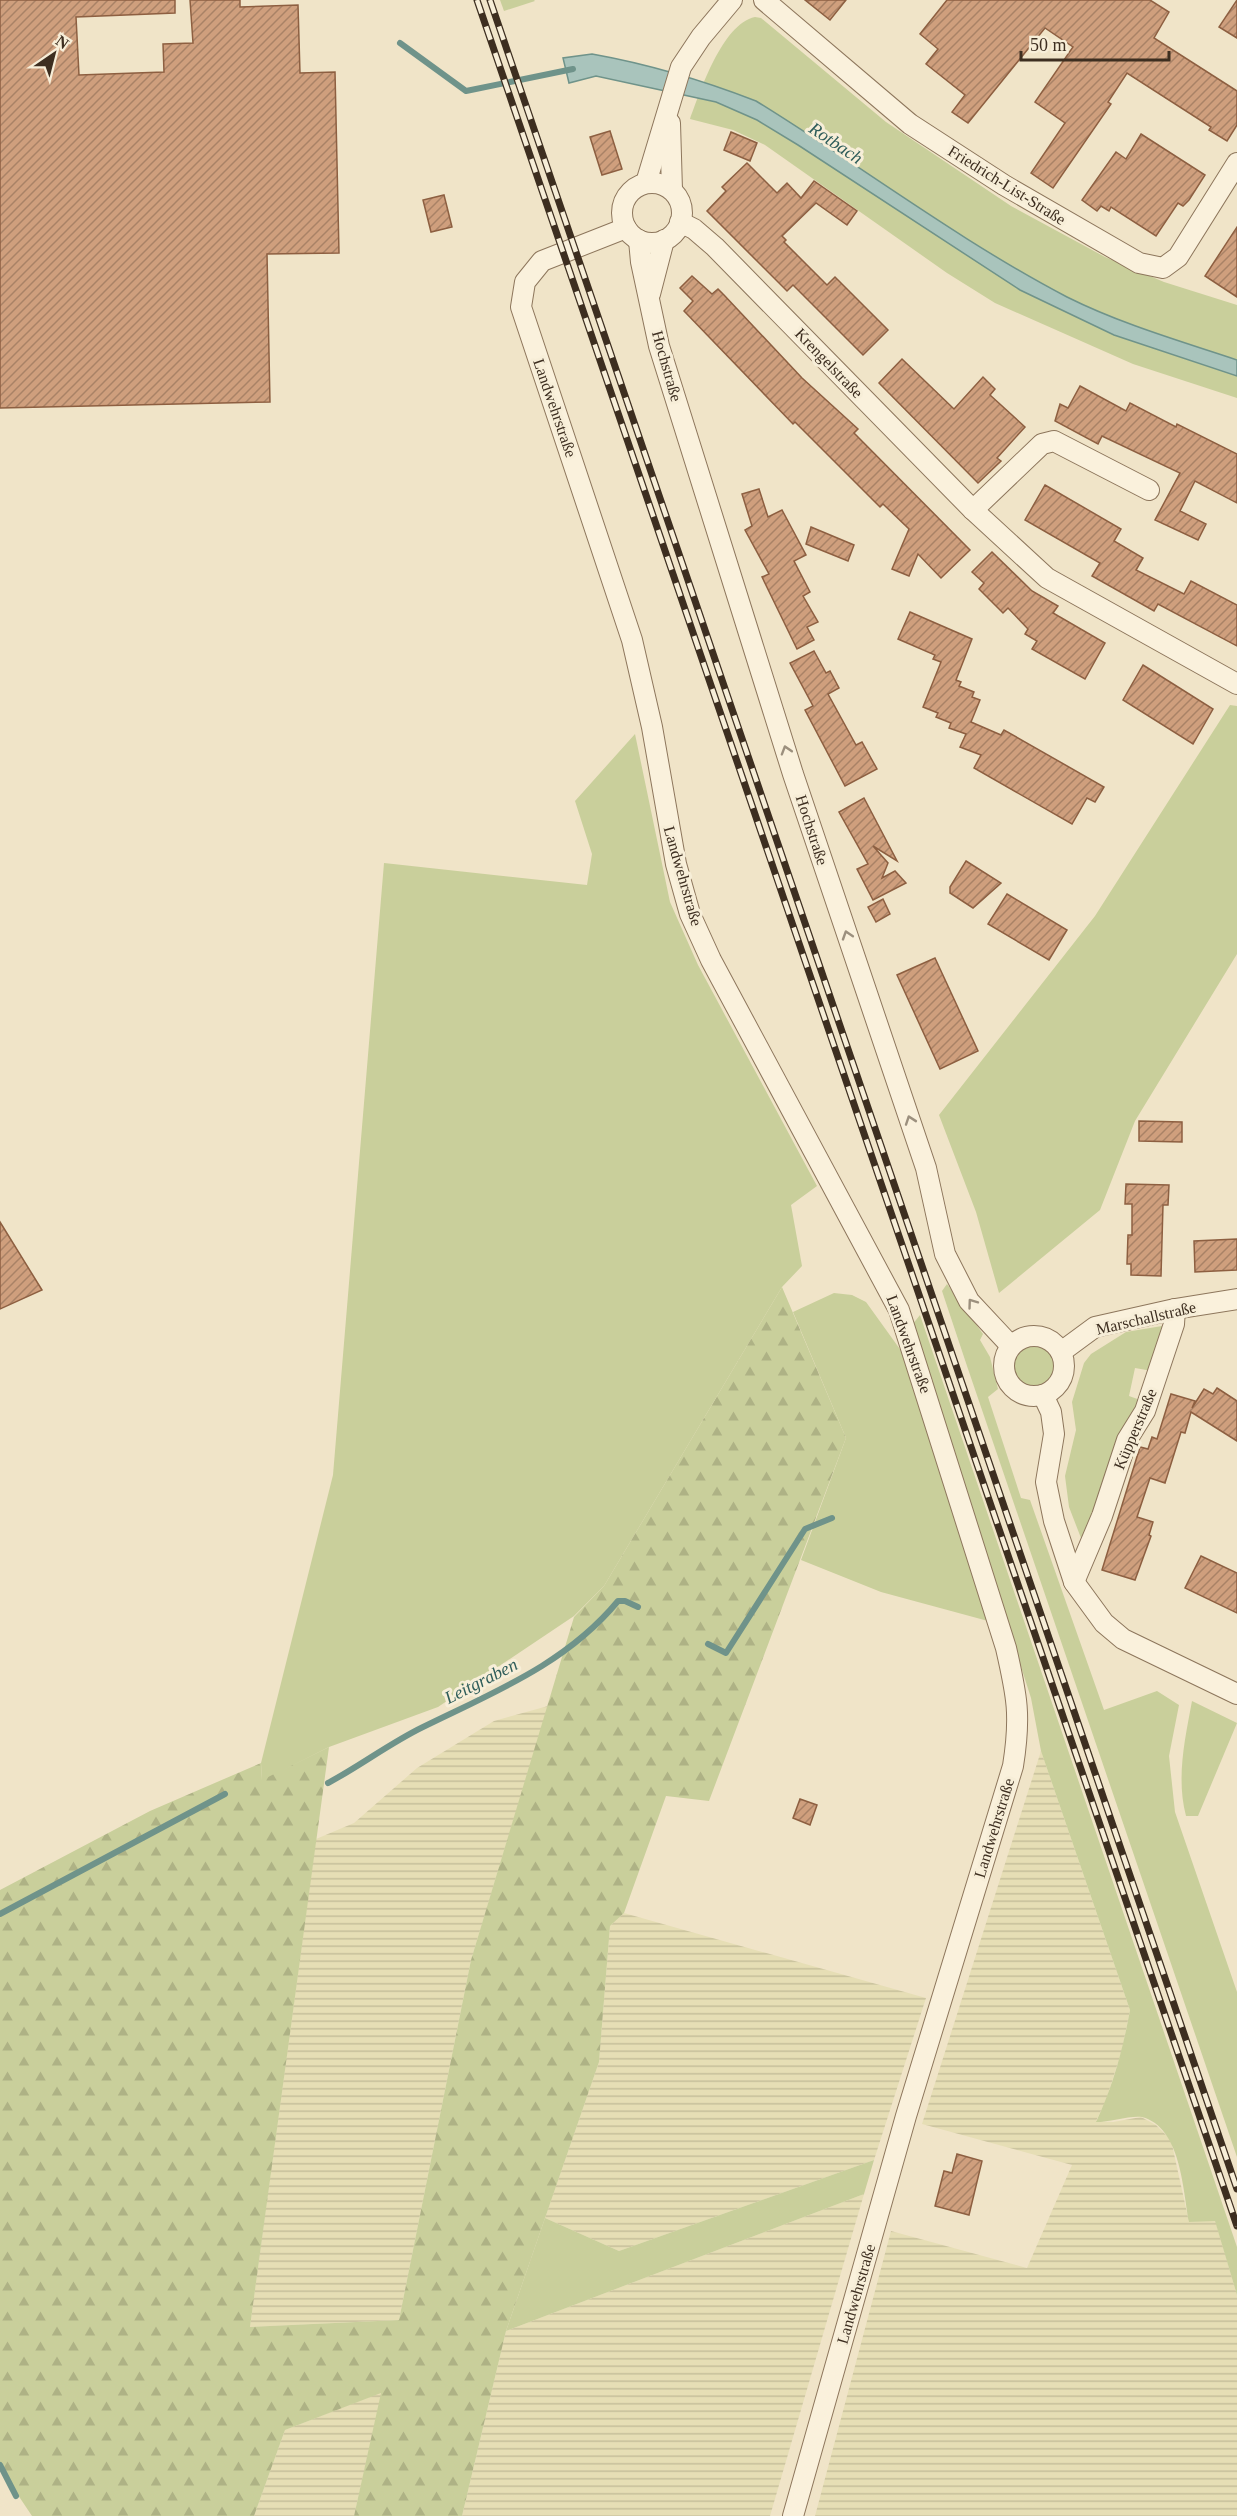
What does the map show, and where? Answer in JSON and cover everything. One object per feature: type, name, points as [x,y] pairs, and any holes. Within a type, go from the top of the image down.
[{"type":"street","points":[[645,183],[681,67],[701,37],[732,0]]},
{"type":"street","name":"Friedrich-List-Straße","points":[[764,0],[910,123],[1004,185],[1140,263],[1163,268],[1178,257],[1237,164]]},
{"type":"street","points":[[669,108],[672,190]]},
{"type":"street","points":[[645,183],[664,185],[672,190],[681,205],[677,230],[664,240],[647,242],[632,234],[622,210],[624,200],[629,193],[645,183]]},
{"type":"street","name":"Krengelstraße","points":[[680,222],[694,229],[715,247],[973,510],[1047,578],[1237,684]]},
{"type":"street","name":"Hochstraße","points":[[632,234],[650,294],[660,346],[793,774],[926,1168],[945,1254],[969,1301],[1011,1346]]},
{"type":"street","name":"Landwehrstraße","points":[[632,234],[542,261],[525,282],[521,307],[633,640],[652,727],[676,864],[690,914],[711,960],[899,1310],[999,1626],[1018,1700],[1019,1732],[1013,1766],[906,2115],[793,2516]]},
{"type":"street","name":"Hochstraße","points":[[650,294],[664,240]]},
{"type":"street","points":[[973,510],[1042,444],[1054,441],[1149,490]]},
{"type":"street","name":"Marschallstraße","points":[[1061,1352],[1095,1327],[1175,1309],[1237,1299]]},
{"type":"street","name":"Küpperstraße","points":[[1074,1582],[1102,1515],[1127,1440],[1145,1411],[1174,1324],[1175,1309]]},
{"type":"street","points":[[1031,1336],[1043,1337],[1054,1342],[1061,1352],[1064,1375],[1058,1385],[1043,1395],[1025,1395],[1007,1380],[1004,1369],[1005,1357],[1011,1346],[1020,1339],[1031,1336]]},
{"type":"street","points":[[1043,1395],[1051,1413],[1054,1434],[1046,1482],[1054,1521],[1074,1582],[1099,1617],[1123,1639],[1237,1694]]},
{"type":"shaded area","points":[[548,1706],[471,1960],[399,2320],[250,2327],[316,1839],[354,1823],[417,1768],[494,1721]]},
{"type":"shaded area","points":[[1041,1751],[1130,2010],[1122,2050],[1106,2100],[1096,2121],[1113,2122],[1141,2117],[1156,2125],[1171,2140],[1189,2222],[1215,2220],[1237,2295],[1237,2516],[815,2516],[891,2231],[1027,2268],[1072,2165],[922,2124]]},
{"type":"shaded area","points":[[624,1913],[926,1998],[874,2160],[619,2251],[545,2218],[599,2062],[610,1926]]},
{"type":"shaded area","points":[[864,2194],[770,2516],[462,2516],[506,2331]]},
{"type":"shaded area","points":[[382,2392],[354,2516],[254,2516],[285,2430]]},
{"type":"green space","points":[[500,0],[534,0],[535,1],[504,11]]},
{"type":"green space","points":[[755,17],[761,18],[886,122],[1011,206],[1105,257],[1164,282],[1237,305],[1237,398],[1133,364],[995,303],[947,273],[765,145],[733,130],[690,119],[706,77],[723,45],[743,22]]},
{"type":"green space","points":[[1230,705],[1237,706],[1237,954],[1135,1121],[1100,1210],[999,1293],[976,1212],[939,1115],[1095,916]]},
{"type":"green space","points":[[635,734],[670,902],[698,965],[817,1186],[791,1205],[802,1266],[782,1287],[604,1586],[574,1616],[438,1707],[329,1747],[262,1781],[261,1763],[333,1475],[384,863],[587,885],[592,854],[575,801]]},
{"type":"green space","points":[[947,1284],[983,1334],[980,1340],[990,1357],[998,1389],[988,1397],[1021,1498],[1030,1500],[1104,1710],[1157,1691],[1179,1705],[1169,1756],[1175,1812],[1237,1992],[1237,2157],[942,1291]]},
{"type":"green space","points":[[782,1287],[846,1438],[709,1801],[666,1796],[624,1913],[610,1926],[599,2062],[506,2331],[462,2516],[354,2516],[381,2393],[285,2430],[254,2516],[32,2516],[0,2468],[0,1890],[150,1811],[261,1763],[262,1780],[329,1747],[250,2327],[399,2320],[471,1960],[574,1617],[604,1586]]},
{"type":"green space","points":[[834,1293],[852,1295],[866,1302],[907,1359],[988,1621],[881,1592],[801,1560],[846,1438],[793,1312]]},
{"type":"green space","points":[[920,1315],[1237,2247],[1237,2295],[1215,2221],[1189,2222],[1178,2161],[1165,2133],[1155,2123],[1142,2117],[1096,2122],[1117,2067],[1130,2010],[1041,1751],[1031,1698],[912,1325]]},
{"type":"green space","points":[[1162,1326],[1162,1341],[1152,1371],[1135,1368],[1129,1396],[1143,1401],[1087,1534],[1081,1538],[1069,1507],[1065,1476],[1076,1430],[1072,1402],[1084,1363],[1091,1354],[1126,1332]]},
{"type":"green space","points":[[1035,1344],[1044,1345],[1051,1350],[1056,1357],[1056,1375],[1051,1382],[1044,1387],[1035,1388],[1026,1387],[1019,1382],[1014,1375],[1013,1366],[1014,1357],[1019,1350],[1026,1345]]},
{"type":"green space","points":[[1192,1701],[1237,1723],[1198,1816],[1186,1816],[1182,1773],[1184,1744]]},
{"type":"green space","points":[[874,2160],[864,2194],[506,2331],[545,2218],[619,2251]]},
{"type":"water","points":[[592,54],[675,73],[756,101],[948,227],[1027,275],[1108,316],[1237,360],[1237,376],[1114,335],[1020,290],[798,145],[757,120],[716,102],[596,76],[569,83],[563,58]]},
{"type":"building","points":[[0,0],[175,0],[175,13],[76,17],[79,75],[164,72],[163,44],[193,43],[190,0],[240,0],[240,7],[298,5],[300,73],[335,72],[339,253],[267,254],[270,402],[0,408]]},
{"type":"building","points":[[805,0],[846,0],[830,20]]},
{"type":"building","points":[[947,0],[1150,0],[1169,12],[1154,38],[1237,91],[1237,125],[1227,141],[1209,130],[1211,127],[1127,73],[1108,102],[1111,104],[1053,188],[1031,173],[1065,123],[1035,102],[1073,47],[1045,28],[968,123],[952,112],[965,95],[926,64],[938,49],[920,34]]},
{"type":"building","points":[[1237,0],[1237,38],[1219,27]]},
{"type":"building","points":[[610,131],[622,169],[602,175],[590,137]]},
{"type":"building","points":[[731,132],[757,143],[750,161],[724,150]]},
{"type":"building","points":[[1141,134],[1205,175],[1189,200],[1183,206],[1178,203],[1156,236],[1111,207],[1109,211],[1101,206],[1097,211],[1082,200],[1116,152],[1126,159]]},
{"type":"building","points":[[747,163],[777,193],[787,183],[801,198],[814,181],[857,211],[847,225],[816,203],[782,236],[786,240],[784,242],[827,285],[835,277],[888,330],[863,355],[793,285],[787,291],[707,211],[726,191],[722,187]]},
{"type":"building","points":[[444,195],[452,227],[431,232],[423,200]]},
{"type":"building","points":[[1237,227],[1237,297],[1205,276]]},
{"type":"building","points":[[692,276],[712,294],[718,289],[802,378],[858,429],[854,433],[970,550],[941,578],[918,554],[909,576],[892,569],[909,529],[883,504],[880,507],[795,422],[793,424],[684,311],[693,301],[680,288]]},
{"type":"building","points":[[902,359],[954,409],[983,377],[995,389],[990,395],[1025,427],[997,458],[1001,461],[978,483],[879,383]]},
{"type":"building","points":[[1080,386],[1126,411],[1130,403],[1176,427],[1177,424],[1237,454],[1237,503],[1195,481],[1180,511],[1206,524],[1198,540],[1155,520],[1180,473],[1102,436],[1098,444],[1055,421],[1060,404],[1068,408]]},
{"type":"building","points":[[1045,485],[1121,529],[1114,541],[1143,558],[1136,570],[1184,594],[1191,581],[1237,605],[1237,646],[1158,604],[1154,611],[1092,576],[1100,563],[1025,520]]},
{"type":"building","points":[[759,489],[768,517],[782,510],[806,555],[794,561],[810,592],[803,596],[818,622],[807,627],[814,640],[797,649],[762,577],[769,574],[745,530],[752,526],[742,494]]},
{"type":"building","points":[[811,527],[854,545],[848,561],[806,544]]},
{"type":"building","points":[[992,552],[1032,591],[1058,606],[1053,613],[1105,643],[1085,679],[1032,649],[1037,641],[1025,634],[1028,629],[1008,608],[1003,613],[979,589],[984,583],[972,572]]},
{"type":"building","points":[[910,612],[972,639],[956,680],[961,682],[959,686],[974,692],[972,697],[980,700],[971,722],[1001,735],[1004,730],[1104,787],[1095,802],[1087,798],[1072,824],[974,768],[981,755],[960,747],[966,734],[949,728],[951,723],[936,717],[938,713],[923,707],[941,662],[933,659],[935,655],[898,639]]},
{"type":"building","points":[[814,651],[826,673],[830,671],[839,688],[828,694],[856,745],[862,742],[877,769],[845,786],[805,710],[813,706],[790,663]]},
{"type":"building","points":[[1143,665],[1213,709],[1193,744],[1123,700]]},
{"type":"building","points":[[864,798],[897,861],[873,846],[888,863],[882,878],[895,871],[906,883],[873,900],[857,869],[868,864],[839,812]]},
{"type":"building","points":[[966,861],[1001,883],[973,908],[950,893],[950,887]]},
{"type":"building","points":[[1007,894],[1067,930],[1049,960],[988,924]]},
{"type":"building","points":[[883,899],[890,914],[876,922],[868,907]]},
{"type":"building","points":[[935,958],[978,1051],[940,1069],[897,975]]},
{"type":"building","points":[[1139,1121],[1182,1122],[1182,1142],[1139,1141]]},
{"type":"building","points":[[1126,1184],[1169,1185],[1168,1205],[1163,1205],[1161,1276],[1131,1275],[1131,1264],[1127,1264],[1128,1235],[1132,1235],[1132,1204],[1125,1204]]},
{"type":"building","points":[[0,1222],[42,1290],[0,1309]]},
{"type":"building","points":[[1237,1239],[1237,1270],[1195,1272],[1194,1241]]},
{"type":"building","points":[[1217,1388],[1237,1401],[1237,1441],[1191,1412],[1185,1433],[1181,1432],[1165,1483],[1150,1478],[1137,1517],[1153,1522],[1149,1535],[1151,1536],[1135,1580],[1102,1570],[1140,1447],[1148,1449],[1152,1437],[1157,1439],[1171,1394],[1195,1401],[1192,1408],[1204,1389],[1213,1394]]},
{"type":"building","points":[[1201,1556],[1237,1573],[1237,1613],[1185,1588]]},
{"type":"building","points":[[800,1799],[817,1805],[810,1825],[793,1818]]},
{"type":"building","points":[[957,2154],[982,2161],[969,2215],[935,2206],[944,2171],[952,2173]]},
{"type":"waterway","name":"Rotbach","points":[[400,43],[466,91],[573,69]]},
{"type":"waterway","name":"Leitgraben","points":[[708,1644],[726,1653],[805,1529],[832,1518]]},
{"type":"waterway","name":"Leitgraben","points":[[328,1783],[411,1733],[502,1688],[552,1659],[598,1623],[618,1601],[625,1601],[638,1607]]},
{"type":"waterway","name":"Leitgraben","points":[[0,1914],[225,1794]]},
{"type":"waterway","points":[[0,2465],[16,2496]]},
{"type":"railway","points":[[477,0],[1237,2226]]},
{"type":"railway","points":[[490,0],[1237,2189]]}]
